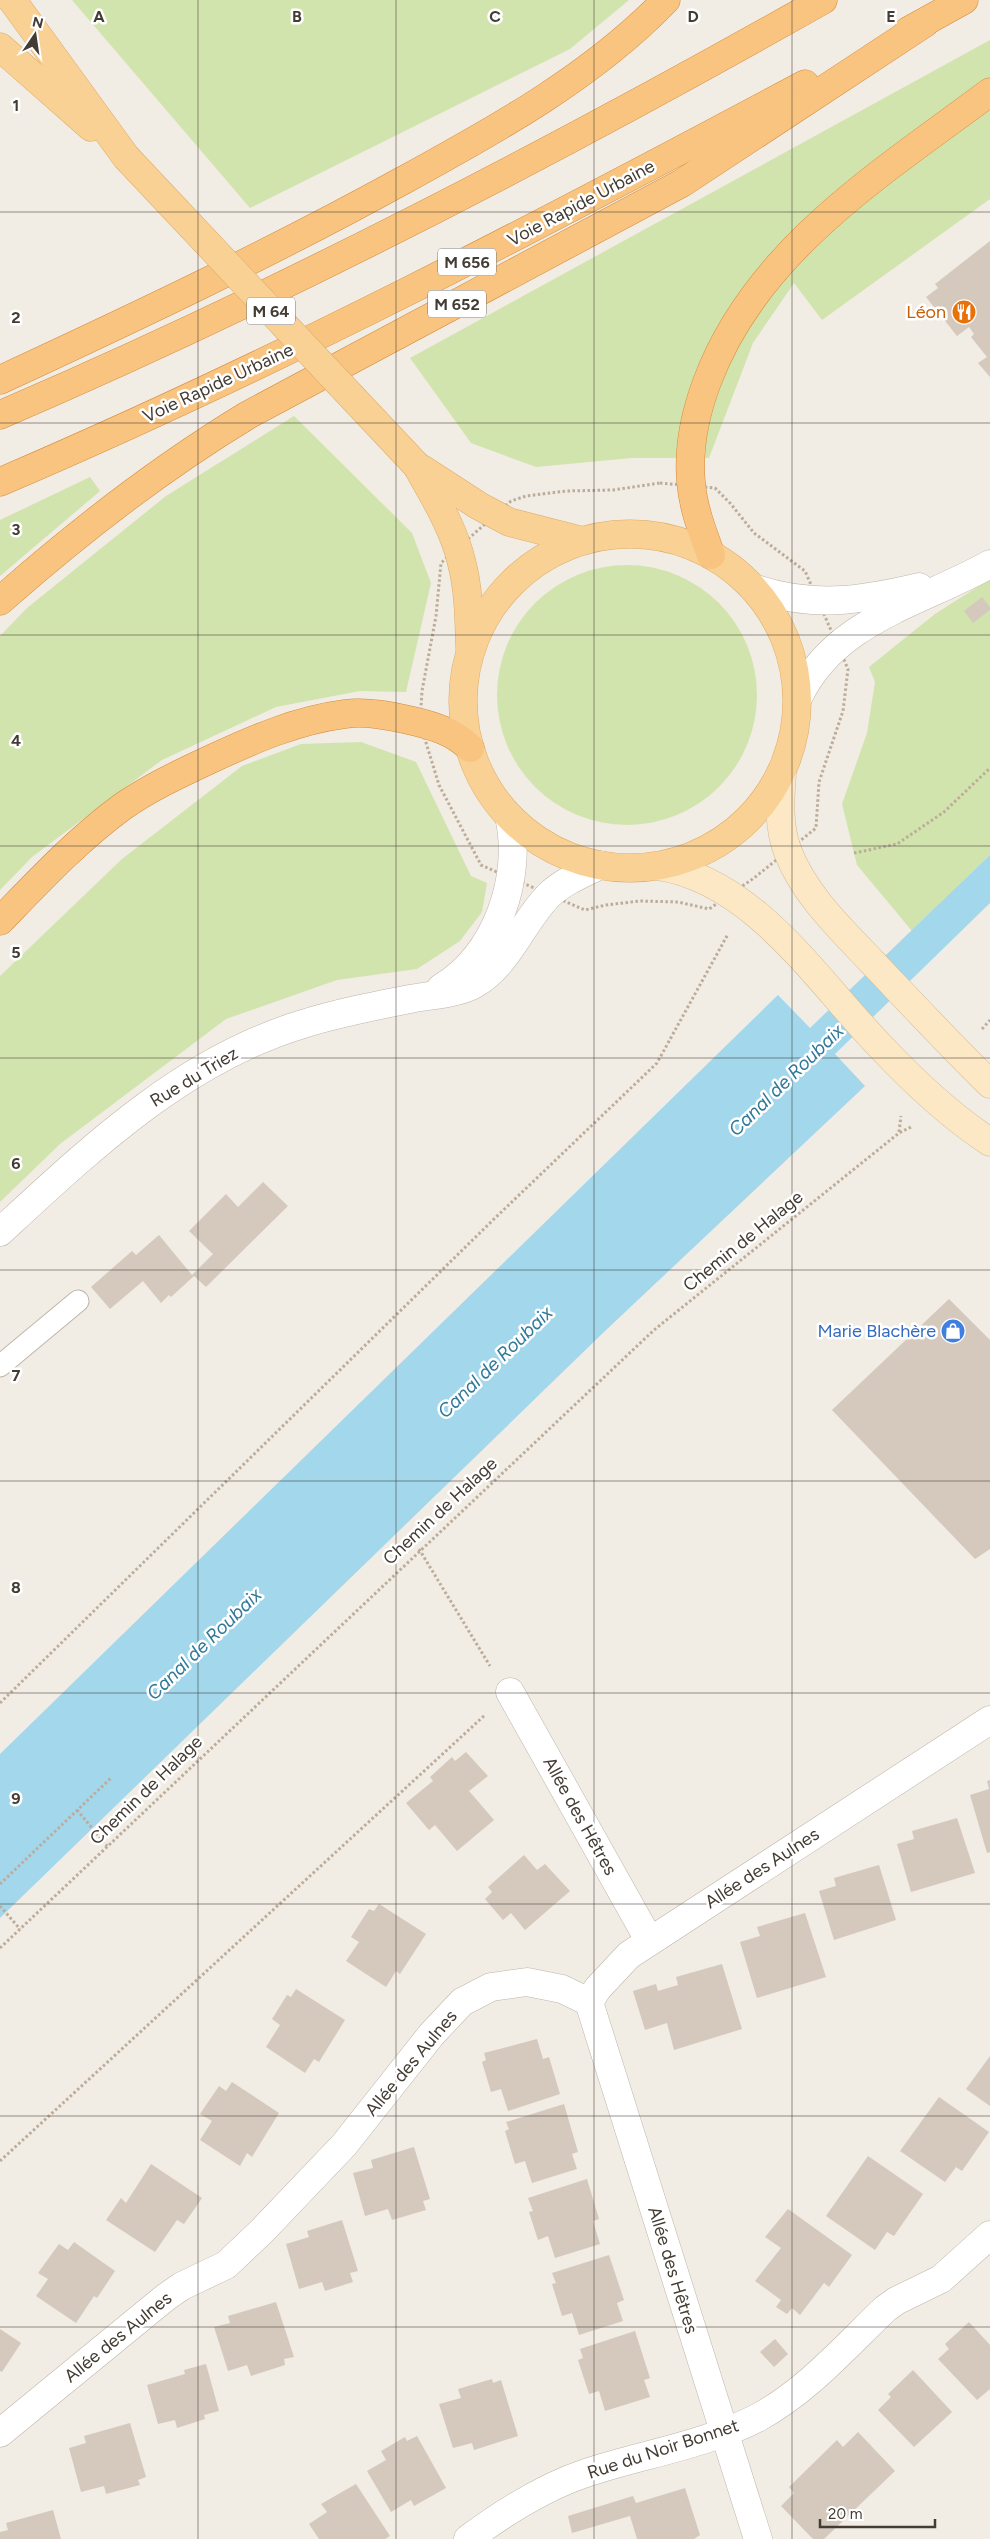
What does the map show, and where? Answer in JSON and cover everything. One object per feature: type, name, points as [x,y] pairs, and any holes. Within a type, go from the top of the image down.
[{"type":"highway","points":[[0,380],[127,321],[284,244],[439,160],[548,96],[649,17],[666,0]]},
{"type":"highway","points":[[0,415],[142,352],[479,187],[669,87],[824,0]]},
{"type":"highway","name":"Voie Rapide Urbaine","points":[[0,482],[213,386],[484,254],[964,0]]},
{"type":"highway","name":"M 652","points":[[0,601],[101,515],[213,436],[248,415],[682,183],[925,22]]},
{"type":"highway","points":[[710,555],[699,523],[691,484],[690,464],[693,433],[700,403],[714,364],[732,328],[757,291],[792,250],[866,183],[990,92]]},
{"type":"highway","points":[[0,921],[60,859],[121,808],[180,774],[248,742],[322,718],[347,714],[376,714],[420,723],[449,732],[470,748]]},
{"type":"main road","name":"M 64","points":[[12,0],[126,157]]},
{"type":"main road","name":"M 64","points":[[0,47],[126,157],[417,466],[442,511],[458,549],[467,591],[470,653]]},
{"type":"main road","name":"M 64","points":[[417,466],[495,515],[526,528],[583,541]]},
{"type":"main road","points":[[635,534],[661,537],[687,544],[710,555],[740,575],[769,607],[790,651],[796,674],[798,698],[793,741],[782,773],[760,807],[731,834],[696,855],[658,866],[638,868],[600,865],[560,853],[536,838],[508,816],[485,784],[470,748],[463,711],[464,681],[470,653],[490,610],[504,591],[540,561],[561,549],[583,541],[635,534]]},
{"type":"main road","points":[[782,773],[780,812],[788,851],[798,874],[834,921],[939,1033],[990,1084]]},
{"type":"main road","points":[[658,866],[675,869],[705,879],[731,894],[794,952],[905,1073],[950,1113],[990,1142]]},
{"type":"street","points":[[798,698],[808,676],[822,659],[838,646],[877,619],[918,597],[990,564]]},
{"type":"street","points":[[753,588],[773,595],[818,602],[895,592],[962,577]]},
{"type":"street","name":"Rue du Triez","points":[[427,996],[465,970],[481,951],[503,907],[511,878],[513,845],[508,816]]},
{"type":"street","name":"Rue du Triez","points":[[0,1232],[108,1136],[168,1091],[214,1062],[271,1035],[302,1024],[470,986],[482,979],[496,968],[549,896],[574,878],[600,865]]},
{"type":"street","name":"Allée des Hêtres","points":[[510,1692],[649,1940]]},
{"type":"street","name":"Allée des Aulnes","points":[[0,2433],[166,2297],[182,2286],[226,2264],[344,2145],[431,2035],[462,2002],[490,1987],[527,1982],[562,1989],[589,2002],[615,1968],[649,1940],[990,1720]]},
{"type":"street","name":"Allée des Hêtres","points":[[589,2002],[758,2539]]},
{"type":"street","name":"Rue du Noir Bonnet","points":[[468,2539],[532,2498],[584,2474],[724,2433],[758,2418],[802,2389],[885,2309],[896,2301],[941,2279],[990,2235]]},
{"type":"lane","points":[[0,1366],[78,1301]]},
{"type":"path","points":[[660,482],[691,484],[715,488],[754,532],[805,571],[848,668],[842,711],[819,782],[816,828],[709,909],[678,902],[640,901],[606,905],[585,910],[481,866],[439,785],[420,723],[422,691],[438,599],[441,563],[511,501],[526,496],[566,491],[613,490],[660,482]]},
{"type":"path","points":[[854,853],[897,844],[944,812],[990,768]]},
{"type":"path","points":[[0,1703],[493,1220],[657,1063],[733,926]]},
{"type":"path","points":[[899,1133],[902,1109]]},
{"type":"path","name":"Chemin de Halage","points":[[0,1948],[420,1549],[654,1330],[899,1133],[920,1122]]},
{"type":"path","points":[[420,1549],[472,1635]]},
{"type":"path","points":[[0,2161],[510,1692]]},
{"type":"path","points":[[0,1884],[112,1777]]},
{"type":"path","points":[[77,1810],[107,1846]]},
{"type":"path","points":[[0,1907],[20,1929]]},
{"type":"green space","points":[[72,0],[629,0],[570,49],[250,208]]},
{"type":"green space","points":[[990,40],[990,199],[822,320],[794,283],[753,343],[709,458],[632,458],[536,467],[471,443],[410,358]]},
{"type":"green space","points":[[294,416],[412,533],[431,583],[406,692],[360,691],[276,707],[162,760],[32,857],[0,890],[0,636],[27,608],[166,496]]},
{"type":"green space","points":[[90,477],[100,491],[0,576],[0,520]]},
{"type":"green space","points":[[614,565],[640,565],[665,570],[688,580],[710,594],[728,612],[742,634],[752,657],[757,682],[757,708],[752,733],[742,756],[728,778],[710,796],[688,810],[665,820],[640,825],[614,825],[589,820],[566,810],[544,796],[526,778],[512,756],[502,733],[497,708],[497,682],[502,657],[512,634],[526,612],[544,594],[566,580],[589,570]]},
{"type":"green space","points":[[990,579],[990,855],[912,931],[857,865],[842,804],[867,733],[875,682],[869,667],[935,614]]},
{"type":"green space","points":[[361,742],[416,762],[471,876],[487,883],[482,912],[460,941],[417,969],[337,980],[226,1019],[60,1144],[0,1202],[0,976],[122,859],[242,766],[301,744]]},
{"type":"water","name":"Canal de Roubaix","points":[[990,855],[990,903],[835,1054],[865,1086],[605,1331],[0,1918],[0,1754],[778,995],[810,1028]]},
{"type":"building","name":"Léon","points":[[990,241],[990,377],[978,363],[987,357],[971,337],[974,334],[969,327],[957,336],[926,297],[938,288],[935,284]]},
{"type":"building","points":[[982,597],[990,607],[990,610],[973,623],[964,611]]},
{"type":"building","points":[[263,1182],[288,1206],[206,1287],[194,1276],[171,1297],[169,1295],[161,1303],[143,1281],[110,1309],[91,1287],[132,1251],[136,1255],[159,1235],[192,1275],[213,1254],[189,1231],[226,1194],[238,1207]]},
{"type":"building","points":[[949,1299],[990,1340],[990,1549],[975,1559],[832,1410]]},
{"type":"building","points":[[466,1752],[488,1776],[469,1791],[494,1820],[457,1851],[435,1825],[429,1830],[406,1803],[433,1781],[430,1777],[452,1757],[455,1761]]},
{"type":"building","points":[[990,1780],[990,1852],[987,1853],[970,1795],[989,1789],[987,1781]]},
{"type":"building","points":[[957,1818],[975,1873],[911,1892],[897,1844],[914,1839],[912,1831]]},
{"type":"building","points":[[524,1855],[537,1870],[545,1864],[570,1891],[525,1930],[511,1913],[503,1920],[485,1899],[492,1892],[488,1887]]},
{"type":"building","points":[[879,1865],[896,1920],[834,1940],[819,1891],[836,1886],[834,1878]]},
{"type":"building","points":[[379,1904],[426,1934],[400,1974],[396,1971],[386,1987],[346,1961],[359,1942],[351,1937],[369,1909],[374,1911]]},
{"type":"building","points":[[805,1913],[826,1977],[757,1998],[740,1942],[760,1936],[757,1927]]},
{"type":"building","points":[[722,1964],[742,2029],[674,2050],[667,2023],[645,2030],[633,1991],[656,1984],[658,1991],[678,1985],[676,1977]]},
{"type":"building","points":[[296,1989],[345,2020],[319,2062],[314,2059],[305,2073],[266,2047],[280,2025],[272,2019],[287,1995],[291,1997]]},
{"type":"building","points":[[537,2039],[543,2059],[549,2057],[560,2094],[508,2111],[501,2089],[491,2092],[482,2062],[486,2060],[484,2053]]},
{"type":"building","points":[[990,2056],[990,2106],[966,2089]]},
{"type":"building","points":[[232,2082],[279,2113],[252,2157],[247,2153],[240,2166],[200,2140],[212,2121],[200,2114],[219,2086],[226,2091]]},
{"type":"building","points":[[939,2097],[989,2132],[962,2171],[956,2167],[945,2182],[900,2151]]},
{"type":"building","points":[[564,2104],[578,2152],[572,2154],[577,2169],[532,2183],[525,2161],[515,2164],[505,2131],[509,2129],[506,2122]]},
{"type":"building","points":[[414,2147],[430,2199],[423,2201],[426,2210],[392,2220],[388,2209],[365,2216],[353,2173],[373,2168],[371,2160]]},
{"type":"building","points":[[868,2156],[923,2194],[894,2236],[887,2232],[875,2250],[826,2216]]},
{"type":"building","points":[[151,2164],[202,2198],[184,2224],[177,2220],[155,2252],[106,2220],[121,2198],[126,2203]]},
{"type":"building","points":[[587,2179],[599,2219],[593,2221],[600,2244],[555,2258],[548,2236],[538,2240],[529,2212],[533,2211],[528,2198]]},
{"type":"building","points":[[788,2209],[852,2255],[829,2287],[824,2283],[800,2315],[792,2308],[787,2314],[776,2307],[781,2300],[755,2281],[781,2248],[765,2237]]},
{"type":"building","points":[[342,2220],[358,2271],[350,2273],[353,2282],[325,2291],[322,2282],[299,2289],[286,2244],[309,2237],[307,2231]]},
{"type":"building","points":[[74,2242],[115,2271],[97,2298],[94,2296],[76,2323],[36,2296],[48,2279],[38,2273],[59,2244],[68,2250]]},
{"type":"building","points":[[609,2255],[624,2300],[617,2303],[623,2321],[579,2335],[572,2313],[562,2316],[552,2284],[556,2283],[552,2273]]},
{"type":"building","points":[[276,2302],[294,2357],[284,2359],[285,2365],[251,2376],[247,2365],[228,2371],[214,2327],[230,2323],[228,2316]]},
{"type":"building","points":[[969,2322],[990,2345],[990,2389],[977,2400],[938,2359],[949,2349],[945,2344]]},
{"type":"building","points":[[0,2329],[21,2343],[2,2372],[0,2371]]},
{"type":"building","points":[[635,2331],[650,2378],[644,2380],[650,2397],[605,2411],[599,2391],[589,2394],[578,2360],[583,2358],[580,2349]]},
{"type":"building","points":[[775,2339],[788,2354],[774,2367],[760,2352]]},
{"type":"building","points":[[206,2364],[219,2411],[204,2415],[205,2419],[177,2428],[175,2420],[158,2424],[147,2385],[185,2374],[184,2370]]},
{"type":"building","points":[[913,2370],[952,2412],[914,2447],[878,2410],[891,2397],[888,2394]]},
{"type":"building","points":[[492,2379],[493,2383],[501,2380],[518,2436],[474,2450],[472,2443],[453,2448],[439,2404],[461,2398],[458,2389]]},
{"type":"building","points":[[130,2423],[146,2477],[138,2480],[140,2485],[106,2494],[104,2486],[81,2492],[69,2448],[86,2443],[84,2436]]},
{"type":"building","points":[[858,2432],[895,2471],[824,2539],[813,2539],[781,2506],[794,2493],[789,2487],[837,2440],[843,2447]]},
{"type":"building","points":[[417,2436],[446,2488],[414,2506],[411,2500],[391,2512],[367,2471],[386,2460],[381,2451],[405,2437],[407,2441]]},
{"type":"building","points":[[356,2484],[390,2536],[385,2539],[319,2539],[309,2524],[327,2512],[321,2504]]},
{"type":"building","points":[[685,2488],[700,2535],[694,2539],[637,2539],[630,2516],[572,2533],[568,2516],[633,2496],[636,2503]]},
{"type":"building","points":[[53,2510],[61,2539],[0,2539],[0,2532],[8,2530],[6,2523]]},
{"type":"place","name":"Léon","points":[[964,312]]},
{"type":"place","name":"Marie Blachère","points":[[953,1331]]}]
